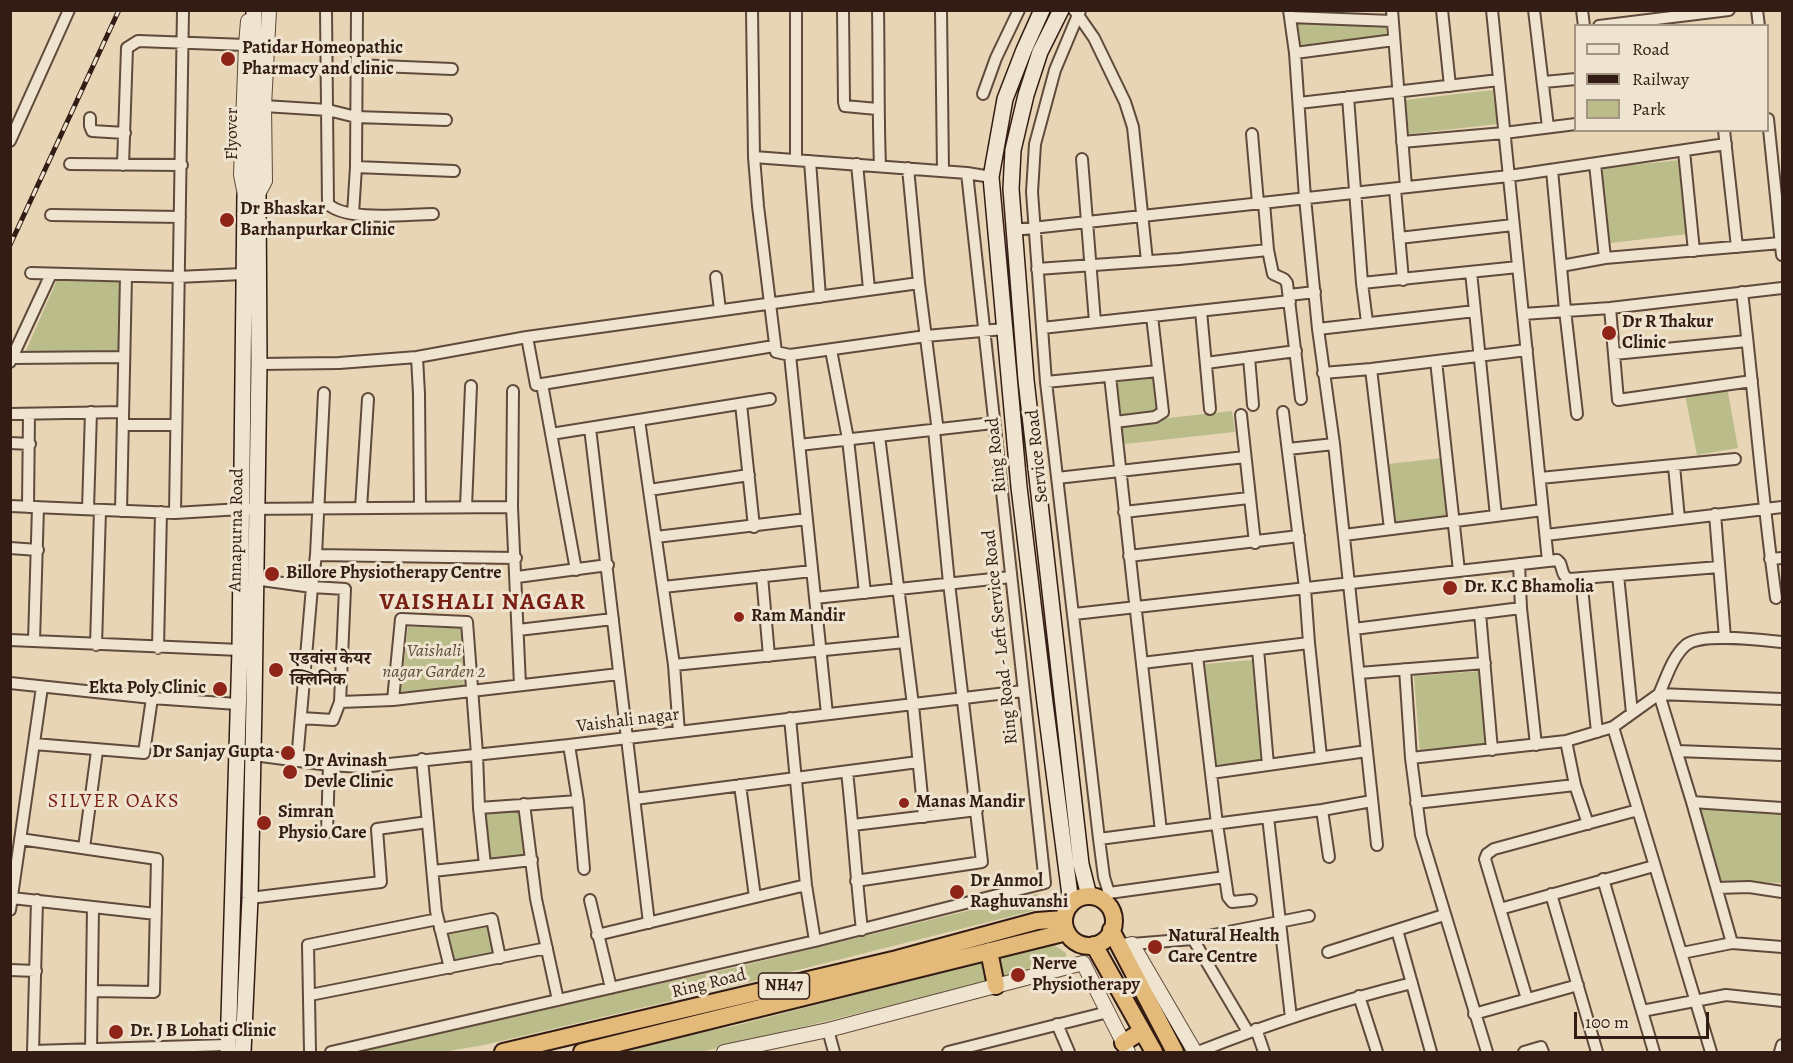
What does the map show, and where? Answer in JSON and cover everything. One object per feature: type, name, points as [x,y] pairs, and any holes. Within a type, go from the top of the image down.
[{"type":"highway","points":[[1100,896],[1112,913],[1112,930],[1107,937],[1094,945],[1080,944],[1072,940],[1065,926],[1066,911],[1071,903],[1077,899],[1100,896]]},
{"type":"highway","name":"Ring Road","points":[[503,1053],[897,959],[1037,921],[1065,926]]},
{"type":"highway","name":"Ring Road","points":[[582,1053],[989,951],[1065,926]]},
{"type":"highway","points":[[1112,930],[1126,945],[1175,1053]]},
{"type":"highway","points":[[1094,945],[1154,1053]]},
{"type":"highway","points":[[989,951],[996,986]]},
{"type":"highway","points":[[1126,1048],[1142,1031]]},
{"type":"main road","name":"Flyover","points":[[252,188],[254,10]]},
{"type":"main road","name":"Ring Road","points":[[1042,10],[1023,50],[1005,99],[991,177],[1019,487],[1071,903]]},
{"type":"main road","name":"Ring Road","points":[[1061,10],[1040,52],[1026,95],[1013,150],[1011,189],[1026,380],[1081,864],[1100,896]]},
{"type":"main road","name":"Annapurna Road","points":[[227,1049],[240,650],[243,274],[252,188]]},
{"type":"main road","name":"Annapurna Road","points":[[243,1053],[250,898],[259,364],[252,188]]},
{"type":"street","points":[[11,136],[69,10]]},
{"type":"street","points":[[175,513],[183,10]]},
{"type":"street","name":"Annapurna Road","points":[[249,10],[241,175],[252,188],[265,181],[264,106],[269,10]]},
{"type":"street","points":[[326,10],[327,200],[332,208],[353,214],[433,214]]},
{"type":"street","points":[[353,214],[356,167],[357,10]]},
{"type":"street","points":[[752,10],[754,157],[776,352],[790,355],[926,336],[1004,328]]},
{"type":"street","points":[[796,10],[796,160]]},
{"type":"street","points":[[843,10],[843,102],[845,106],[851,108],[878,109]]},
{"type":"street","points":[[878,10],[880,166]]},
{"type":"street","points":[[941,10],[943,171]]},
{"type":"street","points":[[983,94],[996,58],[1019,10]]},
{"type":"street","points":[[1442,10],[1450,86]]},
{"type":"street","points":[[1492,10],[1548,561]]},
{"type":"street","points":[[1534,10],[1548,127]]},
{"type":"street","points":[[1615,24],[1729,10]]},
{"type":"street","points":[[1079,12],[1094,38],[1128,111],[1135,139],[1147,261]]},
{"type":"street","name":"Service Road","points":[[1079,12],[1055,70],[1035,144],[1032,192],[1046,382],[1104,877],[1100,896]]},
{"type":"street","points":[[1377,845],[1334,444],[1317,328],[1295,53],[1289,14],[1392,16],[1402,142],[1399,238],[1403,280]]},
{"type":"street","points":[[1295,53],[1394,40]]},
{"type":"street","points":[[123,165],[128,48],[138,41],[246,45]]},
{"type":"street","points":[[356,65],[452,69]]},
{"type":"street","points":[[1544,82],[1574,79]]},
{"type":"street","points":[[1299,103],[1499,80]]},
{"type":"street","points":[[1348,97],[1367,322]]},
{"type":"street","points":[[264,106],[328,110],[356,117],[446,120]]},
{"type":"street","points":[[90,118],[92,131],[125,133]]},
{"type":"street","points":[[1402,142],[1574,124]]},
{"type":"street","points":[[1724,132],[1737,246]]},
{"type":"street","points":[[1561,266],[1605,258],[1737,246],[1782,249],[1769,132]]},
{"type":"street","points":[[1252,134],[1273,274],[1286,280],[1301,399]]},
{"type":"street","points":[[1770,138],[1782,137]]},
{"type":"street","points":[[1014,230],[1509,176],[1726,144]]},
{"type":"street","points":[[1684,151],[1694,251]]},
{"type":"street","points":[[754,157],[908,168],[991,177]]},
{"type":"street","points":[[1082,159],[1095,322]]},
{"type":"street","points":[[810,161],[820,297]]},
{"type":"street","points":[[70,164],[182,165]]},
{"type":"street","points":[[857,164],[869,289]]},
{"type":"street","points":[[1595,164],[1605,258]]},
{"type":"street","points":[[356,167],[454,171]]},
{"type":"street","points":[[856,882],[982,862],[949,583],[908,168]]},
{"type":"street","points":[[1552,170],[1577,414]]},
{"type":"street","name":"Ring Road - Left Service Road","points":[[862,930],[1045,883],[967,173]]},
{"type":"street","points":[[51,215],[180,217]]},
{"type":"street","points":[[1399,238],[1513,225]]},
{"type":"street","points":[[1037,268],[1268,250]]},
{"type":"street","points":[[1362,283],[1518,267]]},
{"type":"street","points":[[1471,272],[1496,516]]},
{"type":"street","points":[[31,273],[177,277],[243,274]]},
{"type":"street","points":[[51,274],[11,360],[123,357]]},
{"type":"street","points":[[121,511],[126,276]]},
{"type":"street","points":[[716,277],[720,310]]},
{"type":"street","points":[[259,364],[339,363],[417,357],[527,337],[919,283]]},
{"type":"street","points":[[1523,314],[1610,308],[1782,288]]},
{"type":"street","points":[[1042,328],[1201,311],[1315,292]]},
{"type":"street","points":[[1742,292],[1764,509],[1776,598]]},
{"type":"street","points":[[1610,308],[1618,400],[1752,381]]},
{"type":"street","points":[[1201,311],[1210,409]]},
{"type":"street","points":[[1317,328],[1475,311]]},
{"type":"street","points":[[1115,422],[1161,415],[1163,412],[1152,316]]},
{"type":"street","points":[[527,337],[536,385],[774,346]]},
{"type":"street","points":[[1614,354],[1747,341]]},
{"type":"street","points":[[831,350],[848,440],[865,593]]},
{"type":"street","points":[[1323,373],[1527,350]]},
{"type":"street","points":[[1206,363],[1296,351]]},
{"type":"street","points":[[790,355],[827,714]]},
{"type":"street","points":[[417,357],[420,507]]},
{"type":"street","points":[[1249,357],[1253,405]]},
{"type":"street","points":[[1436,361],[1459,571]]},
{"type":"street","points":[[1371,369],[1390,529]]},
{"type":"street","points":[[1046,382],[1158,371]]},
{"type":"street","points":[[1110,376],[1134,607],[1161,831]]},
{"type":"street","points":[[542,384],[576,570]]},
{"type":"street","points":[[466,507],[471,386]]},
{"type":"street","points":[[513,391],[512,507],[517,577],[520,685]]},
{"type":"street","points":[[297,761],[316,555],[324,393]]},
{"type":"street","points":[[361,508],[368,399]]},
{"type":"street","points":[[551,434],[770,399]]},
{"type":"street","points":[[741,404],[754,527]]},
{"type":"street","points":[[88,509],[91,412]]},
{"type":"street","points":[[10,414],[123,412]]},
{"type":"street","points":[[1283,412],[1305,588],[1321,757]]},
{"type":"street","points":[[29,414],[33,507],[38,550],[34,641]]},
{"type":"street","points":[[1241,415],[1255,543]]},
{"type":"street","points":[[639,420],[674,665],[679,732]]},
{"type":"street","points":[[799,445],[935,427],[993,423]]},
{"type":"street","points":[[123,425],[176,425]]},
{"type":"street","points":[[590,428],[649,923]]},
{"type":"street","points":[[879,436],[913,705],[924,817]]},
{"type":"street","points":[[10,443],[30,444]]},
{"type":"street","points":[[1288,449],[1334,444]]},
{"type":"street","points":[[1057,478],[1245,456]]},
{"type":"street","points":[[1540,477],[1735,459]]},
{"type":"street","points":[[1674,466],[1678,519]]},
{"type":"street","points":[[649,490],[749,475]]},
{"type":"street","points":[[1124,512],[1249,498]]},
{"type":"street","points":[[10,506],[175,513],[241,509],[512,507]]},
{"type":"street","points":[[1546,535],[1782,507]]},
{"type":"street","points":[[96,645],[100,510]]},
{"type":"street","points":[[1344,534],[1543,510]]},
{"type":"street","points":[[158,648],[161,512]]},
{"type":"street","points":[[1715,514],[1725,638]]},
{"type":"street","points":[[656,537],[807,519]]},
{"type":"street","points":[[1129,556],[1255,543],[1299,536]]},
{"type":"street","points":[[10,548],[38,550]]},
{"type":"street","points":[[316,555],[516,558]]},
{"type":"street","points":[[1770,559],[1782,558]]},
{"type":"street","points":[[1074,614],[1557,560],[1566,578],[1719,567]]},
{"type":"street","points":[[1519,564],[1521,608],[1536,745]]},
{"type":"street","points":[[517,577],[608,565]]},
{"type":"street","points":[[663,587],[812,571]]},
{"type":"street","points":[[1618,575],[1632,713]]},
{"type":"street","points":[[762,576],[769,656]]},
{"type":"street","points":[[815,598],[1011,577]]},
{"type":"street","points":[[1581,578],[1597,732]]},
{"type":"street","points":[[254,579],[345,589],[340,702],[333,720],[301,718]]},
{"type":"street","points":[[1354,629],[1521,608]]},
{"type":"street","points":[[1480,613],[1492,750]]},
{"type":"street","points":[[393,700],[401,619],[467,622],[485,865]]},
{"type":"street","points":[[518,630],[613,619]]},
{"type":"street","points":[[1411,758],[1566,741],[1613,727],[1659,694],[1675,658],[1685,645],[1694,641],[1725,638],[1782,642]]},
{"type":"street","points":[[10,640],[240,650]]},
{"type":"street","points":[[674,665],[905,642]]},
{"type":"street","points":[[1142,663],[1309,643]]},
{"type":"street","points":[[1258,649],[1269,765]]},
{"type":"street","points":[[1197,656],[1228,897],[1232,902],[1251,900]]},
{"type":"street","points":[[1359,673],[1485,663]]},
{"type":"street","points":[[1405,669],[1411,758],[1421,835],[1486,1053]]},
{"type":"street","points":[[340,702],[393,700],[619,674]]},
{"type":"street","points":[[10,683],[152,698],[237,704]]},
{"type":"street","points":[[10,910],[17,833],[42,687]]},
{"type":"street","name":"Vaishali nagar","points":[[236,752],[329,765],[361,766],[626,739],[1023,691]]},
{"type":"street","points":[[1659,694],[1782,699]]},
{"type":"street","points":[[1659,694],[1732,943]]},
{"type":"street","points":[[34,744],[97,751],[144,753],[152,698]]},
{"type":"street","points":[[790,718],[806,885],[815,941]]},
{"type":"street","points":[[1613,727],[1711,1053]]},
{"type":"street","points":[[1566,741],[1575,785],[1588,824]]},
{"type":"street","points":[[569,745],[578,801],[584,869]]},
{"type":"street","points":[[84,849],[97,751]]},
{"type":"street","points":[[1211,773],[1367,751]]},
{"type":"street","points":[[1677,751],[1782,755]]},
{"type":"street","points":[[422,759],[439,924],[450,968]]},
{"type":"street","points":[[635,799],[918,762]]},
{"type":"street","points":[[327,832],[329,765]]},
{"type":"street","points":[[331,1053],[862,930],[847,771]]},
{"type":"street","points":[[740,785],[755,897]]},
{"type":"street","points":[[1416,803],[1575,785]]},
{"type":"street","points":[[479,808],[578,801]]},
{"type":"street","points":[[1099,839],[1322,810],[1372,801]]},
{"type":"street","points":[[1692,802],[1782,808]]},
{"type":"street","points":[[524,804],[536,899],[558,1000]]},
{"type":"street","points":[[853,825],[976,810]]},
{"type":"street","points":[[1322,810],[1329,857]]},
{"type":"street","points":[[1527,999],[1485,859],[1487,854],[1494,849],[1638,810]]},
{"type":"street","points":[[1268,817],[1291,1018]]},
{"type":"street","points":[[250,898],[381,882],[377,829],[428,822]]},
{"type":"street","points":[[17,833],[84,849],[157,860],[154,992],[92,991]]},
{"type":"street","points":[[433,871],[532,860]]},
{"type":"street","points":[[1500,909],[1654,866]]},
{"type":"street","points":[[1100,896],[1225,877]]},
{"type":"street","points":[[1603,879],[1654,1053]]},
{"type":"street","points":[[597,935],[806,885]]},
{"type":"street","points":[[1717,888],[1749,887],[1782,892]]},
{"type":"street","points":[[1551,894],[1597,1053]]},
{"type":"street","points":[[12,898],[156,914]]},
{"type":"street","points":[[37,900],[33,1052],[227,1049]]},
{"type":"street","points":[[590,900],[611,988]]},
{"type":"street","points":[[91,1050],[93,907]]},
{"type":"street","points":[[1328,952],[1444,915]]},
{"type":"street","points":[[1309,916],[1193,939],[1126,945],[1196,1053],[1291,1018],[1359,996],[1412,983]]},
{"type":"street","points":[[310,1053],[308,945],[439,924],[492,919],[500,958]]},
{"type":"street","points":[[1396,930],[1431,1053]]},
{"type":"street","points":[[1193,939],[1264,1053]]},
{"type":"street","points":[[1682,953],[1732,943],[1782,947]]},
{"type":"street","points":[[310,995],[547,948]]},
{"type":"street","points":[[724,1053],[828,1030],[1083,963],[1126,1048]]},
{"type":"street","points":[[10,970],[36,971]]},
{"type":"street","points":[[1474,1014],[1578,985]]},
{"type":"street","points":[[1642,1011],[1726,994],[1782,1001]]},
{"type":"street","points":[[1359,996],[1376,1052]]},
{"type":"street","points":[[948,1053],[1107,1012]]},
{"type":"street","points":[[1057,1024],[1069,1053]]},
{"type":"street","points":[[828,1030],[834,1053]]},
{"type":"street","points":[[1779,1053],[1782,1045]]},
{"type":"street","points":[[1524,1053],[1541,1047],[1543,1053]]},
{"type":"green space","points":[[1296,23],[1386,28],[1386,38],[1299,48]]},
{"type":"green space","points":[[1493,90],[1497,124],[1409,134],[1405,100]]},
{"type":"green space","points":[[1680,160],[1688,234],[1610,243],[1602,168]]},
{"type":"green space","points":[[57,280],[120,282],[120,354],[24,355]]},
{"type":"green space","points":[[1155,378],[1159,419],[1232,411],[1235,432],[1124,444],[1117,382]]},
{"type":"green space","points":[[1727,387],[1738,448],[1697,455],[1685,395]]},
{"type":"green space","points":[[1442,458],[1447,517],[1394,522],[1388,464]]},
{"type":"green space","name":"Vaishali nagar Garden 2","points":[[408,627],[461,628],[464,689],[400,696]]},
{"type":"green space","points":[[1252,660],[1261,761],[1214,765],[1205,664]]},
{"type":"green space","points":[[1481,671],[1487,748],[1420,753],[1414,676]]},
{"type":"green space","points":[[1700,807],[1782,812],[1782,883],[1721,881]]},
{"type":"green space","points":[[522,811],[528,855],[489,861],[484,813]]},
{"type":"green space","points":[[1037,894],[1043,899],[1044,908],[738,985],[484,1045],[443,1052],[344,1052],[737,967]]},
{"type":"green space","points":[[489,925],[495,955],[453,963],[447,934]]},
{"type":"green space","points":[[1053,944],[1066,953],[1066,962],[701,1052],[605,1052],[734,1026]]},
{"type":"railway","points":[[10,245],[119,10]]},
{"type":"place","name":"Patidar Homeopathic Pharmacy and clinic","points":[[228,59]]},
{"type":"place","name":"Dr Bhaskar Barhanpurkar Clinic","points":[[227,220]]},
{"type":"place","name":"Dr R Thakur Clinic","points":[[1609,333]]},
{"type":"place","name":"Billore Physiotherapy Centre","points":[[272,574]]},
{"type":"place","name":"Dr. K.C Bhamolia","points":[[1450,588]]},
{"type":"place","name":"Ram Mandir","points":[[739,617]]},
{"type":"place","name":"एडवांस केयर क्लिनिक","points":[[276,670]]},
{"type":"place","name":"Ekta Poly Clinic","points":[[220,689]]},
{"type":"place","name":"Dr Sanjay Gupta","points":[[288,753]]},
{"type":"place","name":"Dr Avinash Devle Clinic","points":[[290,772]]},
{"type":"place","name":"Manas Mandir","points":[[904,803]]},
{"type":"place","name":"Simran Physio Care","points":[[264,823]]},
{"type":"place","name":"Dr Anmol Raghuvanshi","points":[[957,892]]},
{"type":"place","name":"Natural Health Care Centre","points":[[1155,947]]},
{"type":"place","name":"Nerve Physiotherapy","points":[[1018,975]]},
{"type":"place","name":"Dr. J B Lohati Clinic","points":[[116,1032]]},
{"type":"district","name":"VAISHALI NAGAR","points":[[483,603]]},
{"type":"district","name":"SILVER OAKS","points":[[114,802]]}]
